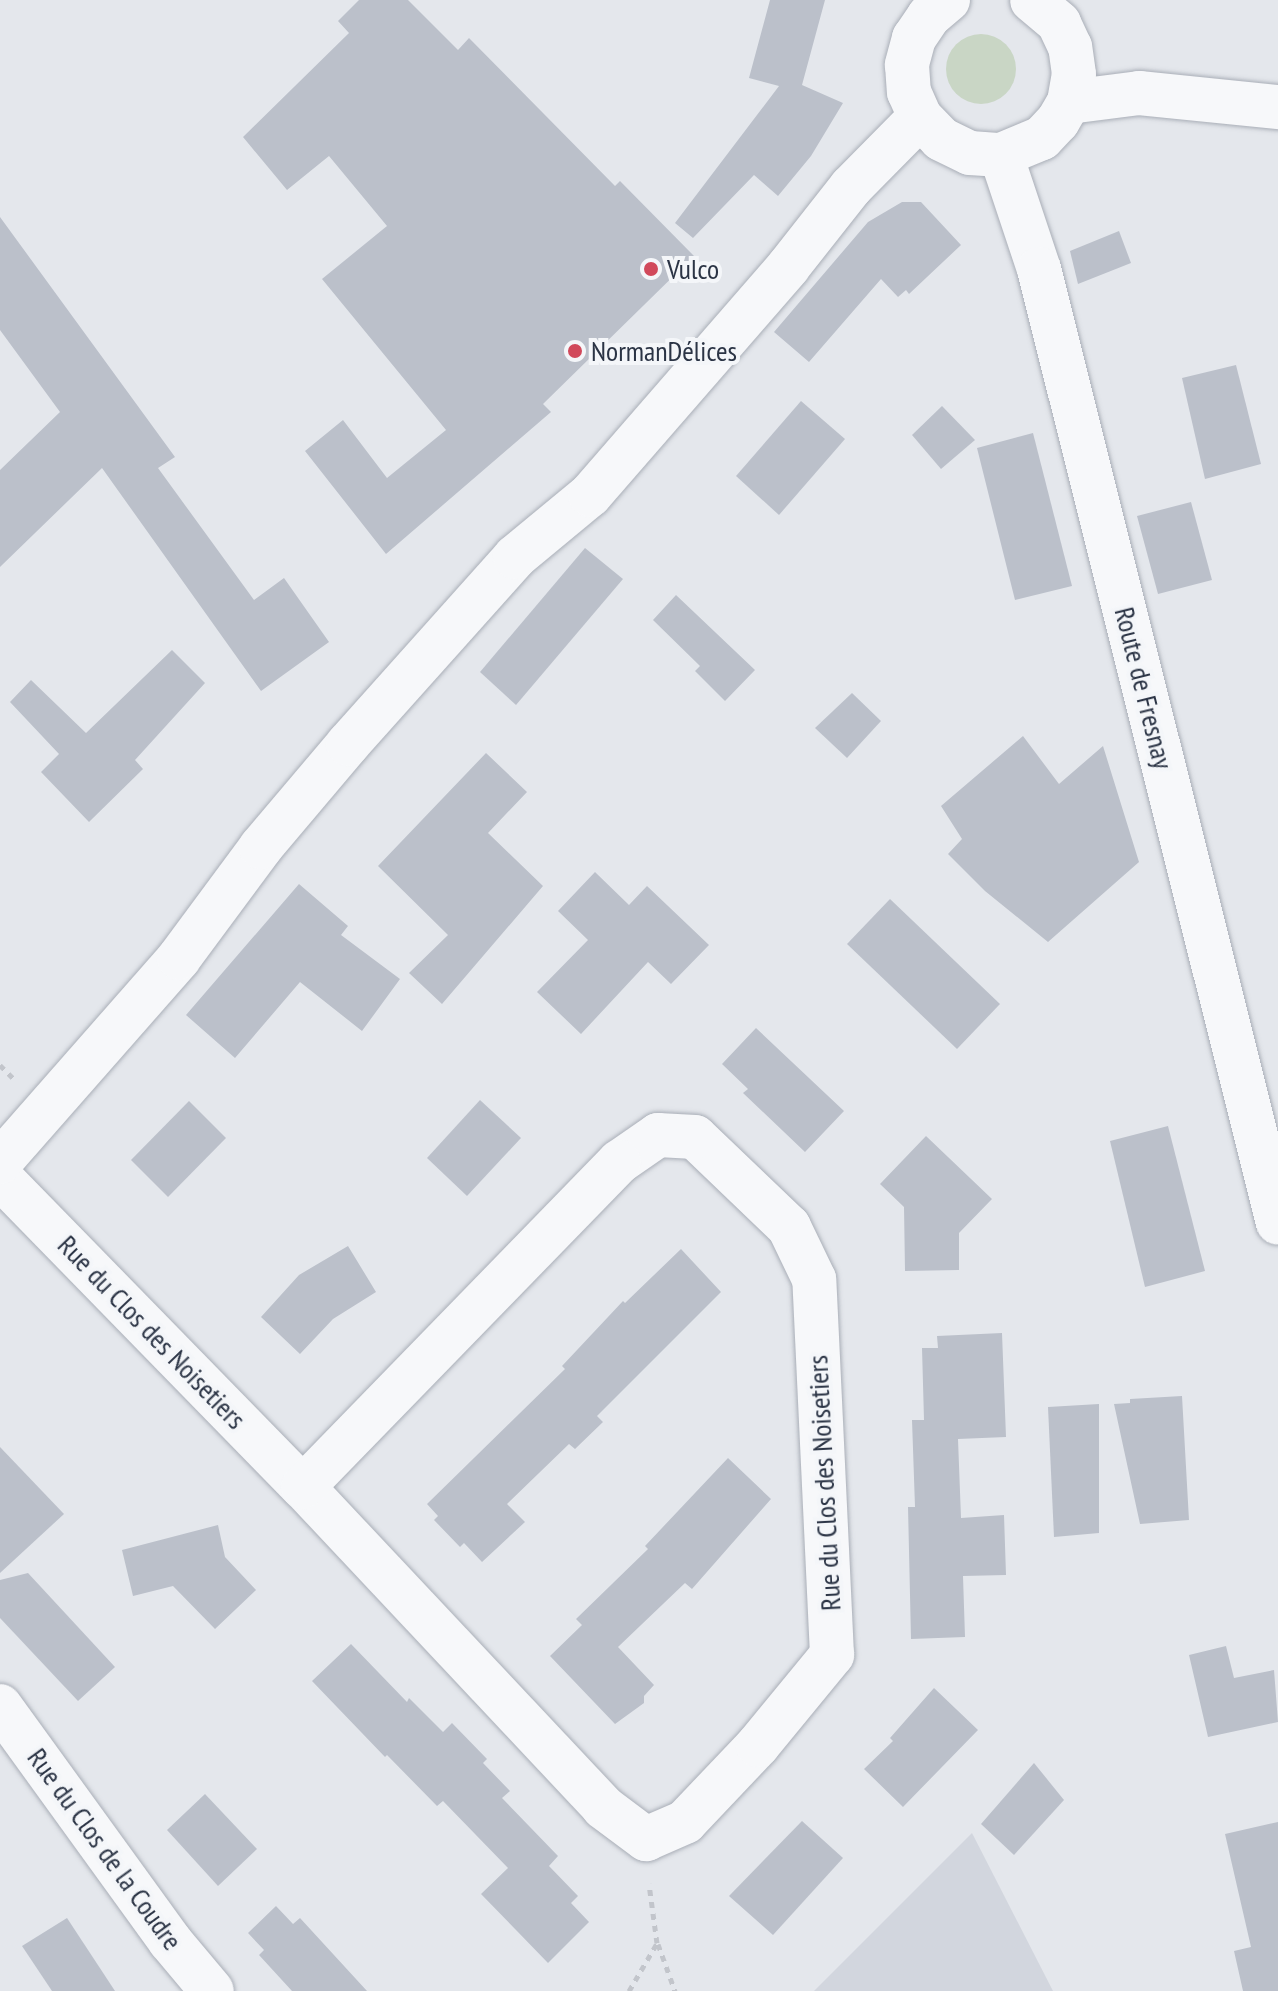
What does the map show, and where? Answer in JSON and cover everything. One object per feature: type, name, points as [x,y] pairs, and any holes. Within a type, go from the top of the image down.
[{"type":"street","points":[[948,0],[929,16],[914,38],[907,65],[909,92],[920,117],[941,139],[970,153],[1001,155],[1042,138],[1058,121],[1069,102],[1074,74],[1070,47],[1059,23],[1037,1]]},
{"type":"street","points":[[1069,102],[1139,93],[1278,107]]},
{"type":"street","points":[[0,1162],[214,916],[261,847],[348,744],[515,557],[590,495],[788,267],[851,187],[920,117]]},
{"type":"street","name":"Route de Fresnay","points":[[1001,155],[1039,269],[1278,1223]]},
{"type":"street","name":"Rue du Clos des Noisetiers","points":[[0,1177],[303,1487],[603,1807],[646,1839],[685,1822],[758,1745],[832,1655],[814,1279],[789,1227],[695,1137],[658,1135],[619,1162],[303,1487]]},
{"type":"street","name":"Rue du Clos de la Coudre","points":[[0,1706],[170,1941],[212,1991]]},
{"type":"path","points":[[646,1839],[657,1943],[675,1991]]},
{"type":"path","points":[[629,1991],[657,1943]]},
{"type":"shaded area","points":[[972,1833],[1053,1991],[814,1991]]},
{"type":"green space","points":[[981,34],[1006,44],[1016,69],[1006,94],[981,104],[956,94],[946,69],[956,44]]},
{"type":"building","points":[[359,0],[408,0],[458,50],[469,38],[615,186],[620,181],[694,256],[543,404],[551,412],[386,554],[305,451],[343,420],[387,478],[446,430],[322,279],[387,226],[329,156],[287,190],[243,137],[349,33],[338,21]]},
{"type":"building","points":[[770,0],[825,0],[802,85],[843,103],[811,156],[778,196],[754,175],[693,238],[675,223],[779,86],[749,78]]},
{"type":"building","points":[[902,202],[921,202],[961,245],[909,294],[906,290],[898,297],[881,279],[809,362],[774,332],[868,222]]},
{"type":"building","points":[[0,217],[175,457],[158,468],[254,600],[284,578],[329,642],[261,691],[102,468],[0,567],[0,470],[60,412],[0,330]]},
{"type":"building","points":[[1119,231],[1131,263],[1078,284],[1070,251]]},
{"type":"building","points":[[1236,365],[1261,464],[1205,479],[1182,378]]},
{"type":"building","points":[[801,401],[845,439],[779,515],[736,476]]},
{"type":"building","points":[[942,406],[975,440],[941,469],[912,435]]},
{"type":"building","points":[[1033,433],[1072,586],[1015,600],[977,448]]},
{"type":"building","points":[[1191,502],[1212,580],[1158,594],[1137,516]]},
{"type":"building","points":[[585,548],[623,579],[516,705],[480,672]]},
{"type":"building","points":[[676,595],[755,670],[725,701],[695,671],[700,666],[653,620]]},
{"type":"building","points":[[172,650],[205,683],[135,760],[143,769],[89,822],[41,772],[59,754],[10,702],[31,680],[86,733]]},
{"type":"building","points":[[852,693],[881,721],[847,758],[815,728]]},
{"type":"building","points":[[1023,736],[1059,784],[1103,746],[1139,862],[1048,942],[985,891],[948,854],[962,839],[941,806]]},
{"type":"building","points":[[486,753],[527,792],[488,833],[543,886],[442,1004],[409,973],[448,935],[378,866]]},
{"type":"building","points":[[595,872],[629,905],[647,886],[709,945],[671,984],[648,962],[581,1034],[537,992],[588,940],[558,911]]},
{"type":"building","points":[[299,884],[348,926],[341,935],[400,979],[362,1031],[300,982],[235,1058],[186,1015]]},
{"type":"building","points":[[890,899],[1000,1004],[957,1049],[847,944]]},
{"type":"building","points":[[756,1028],[844,1111],[805,1152],[743,1093],[748,1089],[722,1064]]},
{"type":"building","points":[[480,1100],[521,1138],[467,1196],[427,1158]]},
{"type":"building","points":[[189,1101],[226,1138],[168,1197],[131,1160]]},
{"type":"building","points":[[1168,1126],[1205,1271],[1145,1287],[1110,1141]]},
{"type":"building","points":[[926,1136],[992,1199],[959,1233],[959,1270],[905,1271],[904,1207],[880,1184]]},
{"type":"building","points":[[348,1246],[376,1292],[333,1319],[300,1354],[261,1317],[299,1275]]},
{"type":"building","points":[[681,1249],[721,1292],[597,1416],[603,1422],[575,1449],[569,1444],[507,1504],[525,1522],[482,1562],[464,1543],[460,1547],[434,1520],[438,1516],[427,1504],[565,1369],[562,1366],[623,1301],[625,1303]]},
{"type":"building","points":[[1002,1333],[1006,1437],[958,1439],[961,1518],[1004,1515],[1006,1575],[963,1576],[965,1637],[911,1639],[908,1507],[915,1507],[912,1420],[924,1420],[922,1348],[938,1348],[937,1336]]},
{"type":"building","points":[[1182,1396],[1189,1520],[1140,1524],[1114,1404],[1130,1403],[1130,1399]]},
{"type":"building","points":[[1099,1404],[1099,1533],[1054,1537],[1048,1407]]},
{"type":"building","points":[[0,1447],[64,1514],[0,1573]]},
{"type":"building","points":[[728,1458],[771,1499],[692,1589],[685,1583],[618,1647],[654,1685],[644,1696],[644,1703],[615,1724],[550,1656],[582,1625],[576,1619],[648,1549],[645,1546]]},
{"type":"building","points":[[218,1525],[225,1557],[256,1590],[215,1629],[173,1586],[133,1596],[122,1550]]},
{"type":"building","points":[[28,1573],[115,1667],[78,1701],[0,1618],[0,1580]]},
{"type":"building","points":[[351,1644],[407,1702],[409,1698],[443,1732],[452,1723],[487,1759],[483,1763],[510,1791],[502,1798],[558,1856],[549,1866],[578,1896],[571,1903],[589,1922],[548,1963],[481,1894],[508,1868],[443,1801],[437,1806],[387,1755],[385,1757],[312,1681]]},
{"type":"building","points":[[1226,1646],[1234,1678],[1274,1670],[1278,1722],[1208,1737],[1189,1655]]},
{"type":"building","points":[[934,1688],[978,1730],[903,1807],[864,1769],[893,1741],[890,1738]]},
{"type":"building","points":[[1034,1763],[1064,1800],[1014,1855],[981,1824]]},
{"type":"building","points":[[205,1794],[257,1849],[218,1886],[167,1830]]},
{"type":"building","points":[[802,1821],[843,1858],[773,1935],[729,1896]]},
{"type":"building","points":[[1278,1822],[1278,1991],[1243,1991],[1234,1951],[1251,1947],[1225,1834]]},
{"type":"building","points":[[276,1906],[293,1924],[300,1918],[367,1991],[292,1991],[259,1955],[264,1950],[248,1933]]},
{"type":"building","points":[[67,1918],[115,1991],[52,1991],[22,1946]]},
{"type":"place","name":"Vulco","points":[[651,269]]},
{"type":"place","name":"NormanDélices","points":[[575,351]]}]
